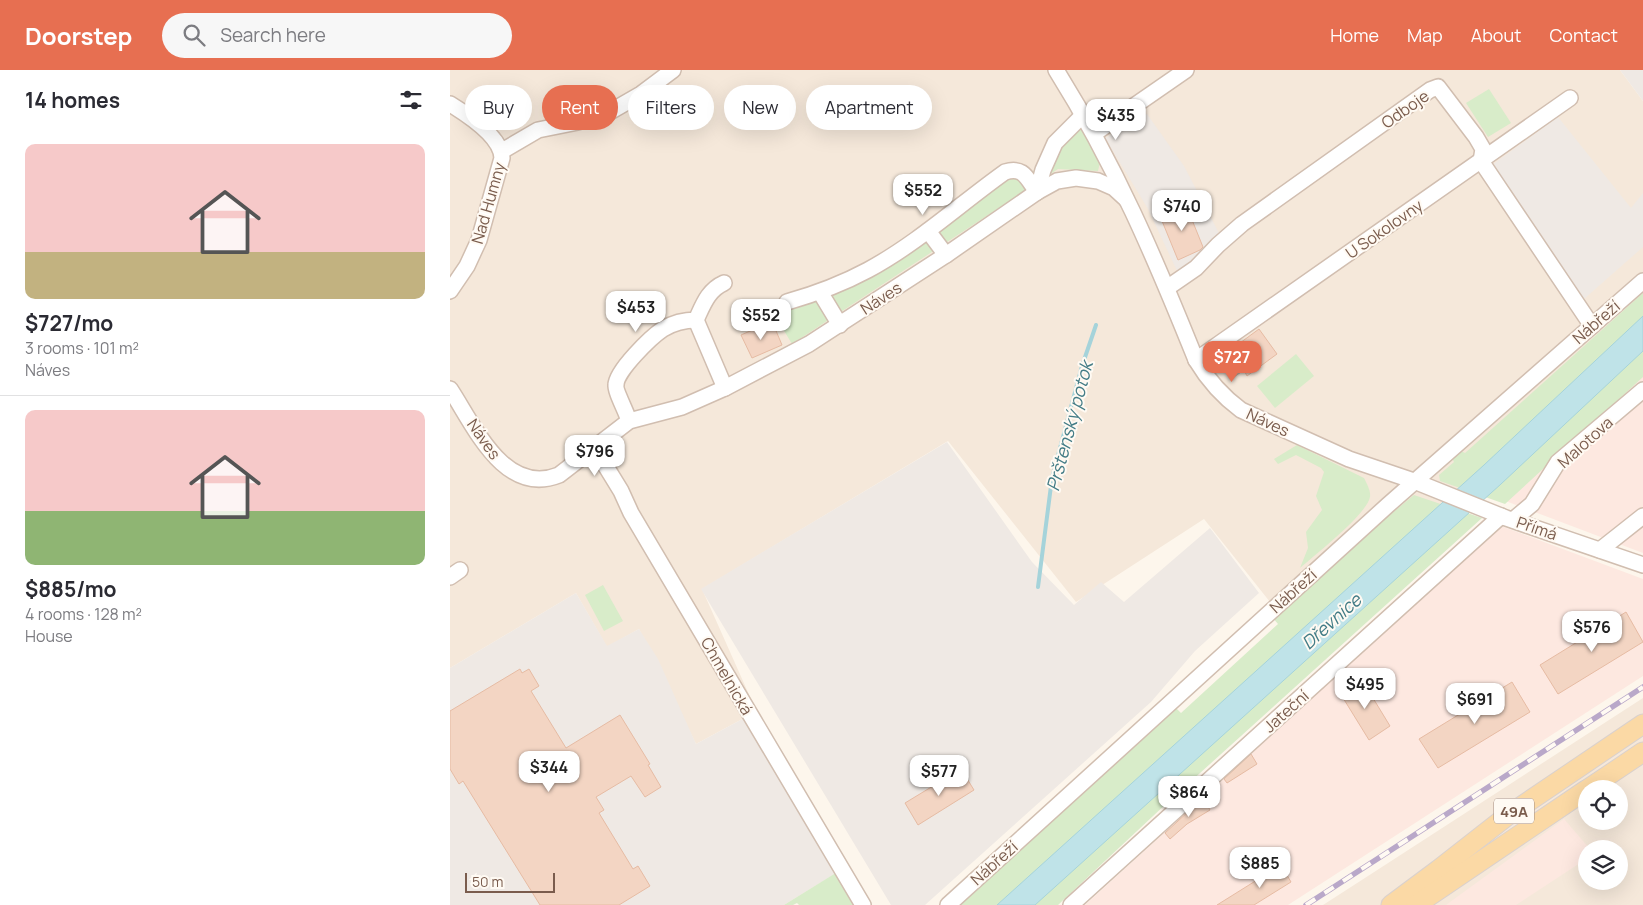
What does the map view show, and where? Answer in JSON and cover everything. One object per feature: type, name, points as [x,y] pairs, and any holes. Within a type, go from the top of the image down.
[{"type":"main road","name":"49A","points":[[1391,905],[1507,816],[1643,724]]},
{"type":"main road","name":"49A","points":[[1601,780],[1643,752]]},
{"type":"main road","name":"49A","points":[[1416,905],[1578,795]]},
{"type":"street","name":"Nad Humny","points":[[450,291],[467,266],[479,240],[502,158],[502,151],[538,130],[578,122],[608,113],[641,94],[673,70]]},
{"type":"street","name":"Náves","points":[[1056,70],[1095,133],[1130,204],[1196,360],[1218,391],[1241,410],[1349,459],[1414,481],[1432,490]]},
{"type":"street","points":[[1095,133],[1186,70]]},
{"type":"street","name":"Odboje","points":[[1167,288],[1196,268],[1242,224],[1430,90],[1438,87],[1476,137],[1483,149],[1481,161],[1592,326]]},
{"type":"street","name":"U Sokolovny","points":[[1196,360],[1570,98]]},
{"type":"street","points":[[450,104],[477,124],[496,142],[502,151]]},
{"type":"street","points":[[1037,192],[1055,143],[1084,114]]},
{"type":"street","name":"Náves","points":[[787,302],[820,292],[869,269],[928,231],[1006,172],[1014,169],[1023,173],[1037,192]]},
{"type":"street","name":"Náves","points":[[450,389],[493,456],[503,466],[532,479],[549,478],[558,475],[630,421],[682,407],[725,388],[809,344],[946,255],[1037,192],[1058,181],[1076,178],[1098,181],[1114,188],[1130,204]]},
{"type":"street","points":[[928,231],[946,255]]},
{"type":"street","name":"Nábřeží","points":[[948,905],[1414,481],[1643,281]]},
{"type":"street","points":[[724,282],[715,287],[707,297],[696,320],[725,388]]},
{"type":"street","points":[[820,292],[840,325]]},
{"type":"street","points":[[630,421],[615,387],[617,380],[627,365],[663,329],[677,323],[696,320]]},
{"type":"street","name":"Malotova","points":[[1502,516],[1532,504],[1558,462],[1643,390]]},
{"type":"street","name":"Chmelnická","points":[[594,447],[622,491],[636,521],[862,905]]},
{"type":"street","name":"Přímá","points":[[1432,490],[1643,565]]},
{"type":"street","name":"Jateční","points":[[1071,905],[1502,516]]},
{"type":"street","points":[[1600,550],[1643,516]]},
{"type":"shaded area","points":[[450,70],[1620,70],[1643,101],[1643,312],[1301,641],[1204,519],[1076,602],[948,441],[702,589],[755,708],[748,716],[696,744],[639,629],[607,647],[576,593],[450,668]]},
{"type":"shaded area","points":[[1620,70],[1643,70],[1643,101]]},
{"type":"shaded area","points":[[1147,114],[1184,166],[1220,235],[1178,273],[1148,209],[1105,138]]},
{"type":"shaded area","points":[[1558,117],[1631,208],[1643,193],[1643,247],[1584,299],[1492,165]]},
{"type":"shaded area","points":[[1643,375],[1643,553],[1503,500]]},
{"type":"shaded area","points":[[947,442],[1032,562],[1074,605],[1101,582],[1124,602],[1210,528],[1259,593],[1195,651],[1151,702],[925,905],[891,905],[701,589]]},
{"type":"shaded area","points":[[1501,526],[1643,579],[1643,676],[1288,905],[1085,905]]},
{"type":"shaded area","points":[[576,593],[607,646],[639,629],[658,659],[696,744],[748,716],[838,872],[784,905],[450,905],[450,668]]},
{"type":"shaded area","points":[[1643,698],[1643,905],[1323,905]]},
{"type":"shaded area","points":[[1564,819],[1582,840],[1578,840],[1578,864],[1516,905],[1446,905]]},
{"type":"green space","points":[[1489,89],[1511,123],[1488,137],[1466,103]]},
{"type":"green space","points":[[1079,129],[1088,131],[1101,158],[1098,171],[1058,169],[792,344],[780,324],[787,302],[869,269],[1003,173],[1021,181],[1061,148],[1071,132]]},
{"type":"green space","points":[[1643,293],[1643,377],[1505,504],[1440,481],[1439,475],[1454,462],[1452,458],[1461,451],[1465,453]]},
{"type":"green space","points":[[1296,354],[1314,376],[1275,408],[1257,386]]},
{"type":"green space","points":[[1297,445],[1364,478],[1370,495],[1367,504],[1350,524],[1300,568],[1308,548],[1306,532],[1322,510],[1316,496],[1324,472],[1321,468],[1296,455],[1278,464],[1274,459]]},
{"type":"green space","points":[[1414,495],[1482,518],[1168,802],[1058,905],[956,905],[1175,707],[1181,713],[1278,624],[1272,617],[1388,511],[1391,514]]},
{"type":"green space","points":[[603,585],[623,621],[604,631],[585,595]]},
{"type":"green space","points":[[839,871],[858,905],[799,905],[797,903],[784,905]]},
{"type":"water","name":"Dřevnice","points":[[1643,316],[1643,351],[1501,484],[1035,905],[997,905],[1484,465]]},
{"type":"building","points":[[1186,205],[1203,247],[1178,260],[1160,216]]},
{"type":"building","points":[[774,326],[782,345],[752,358],[741,335],[757,328],[760,333]]},
{"type":"building","points":[[1259,329],[1277,354],[1247,376],[1244,370],[1234,377],[1218,356],[1228,349],[1229,351]]},
{"type":"building","points":[[1626,612],[1643,642],[1558,694],[1540,665]]},
{"type":"building","points":[[520,669],[522,673],[529,669],[539,686],[531,691],[566,748],[620,715],[650,764],[648,765],[661,787],[645,797],[631,776],[596,797],[604,810],[599,813],[633,869],[638,866],[650,886],[619,905],[540,905],[463,781],[459,784],[450,769],[450,711]]},
{"type":"building","points":[[1362,680],[1390,726],[1369,740],[1340,693]]},
{"type":"building","points":[[1512,682],[1530,712],[1438,768],[1419,739]]},
{"type":"building","points":[[1251,754],[1257,764],[1227,783],[1224,779]]},
{"type":"building","points":[[961,769],[974,790],[918,825],[905,803]]},
{"type":"building","points":[[1203,798],[1210,810],[1187,824],[1170,839],[1165,833]]},
{"type":"building","points":[[1281,865],[1291,882],[1254,905],[1217,905]]},
{"type":"waterway","name":"Prštenský potok","points":[[1038,587],[1052,478],[1082,366],[1096,325]]},
{"type":"railway","points":[[1306,905],[1643,687]]}]
